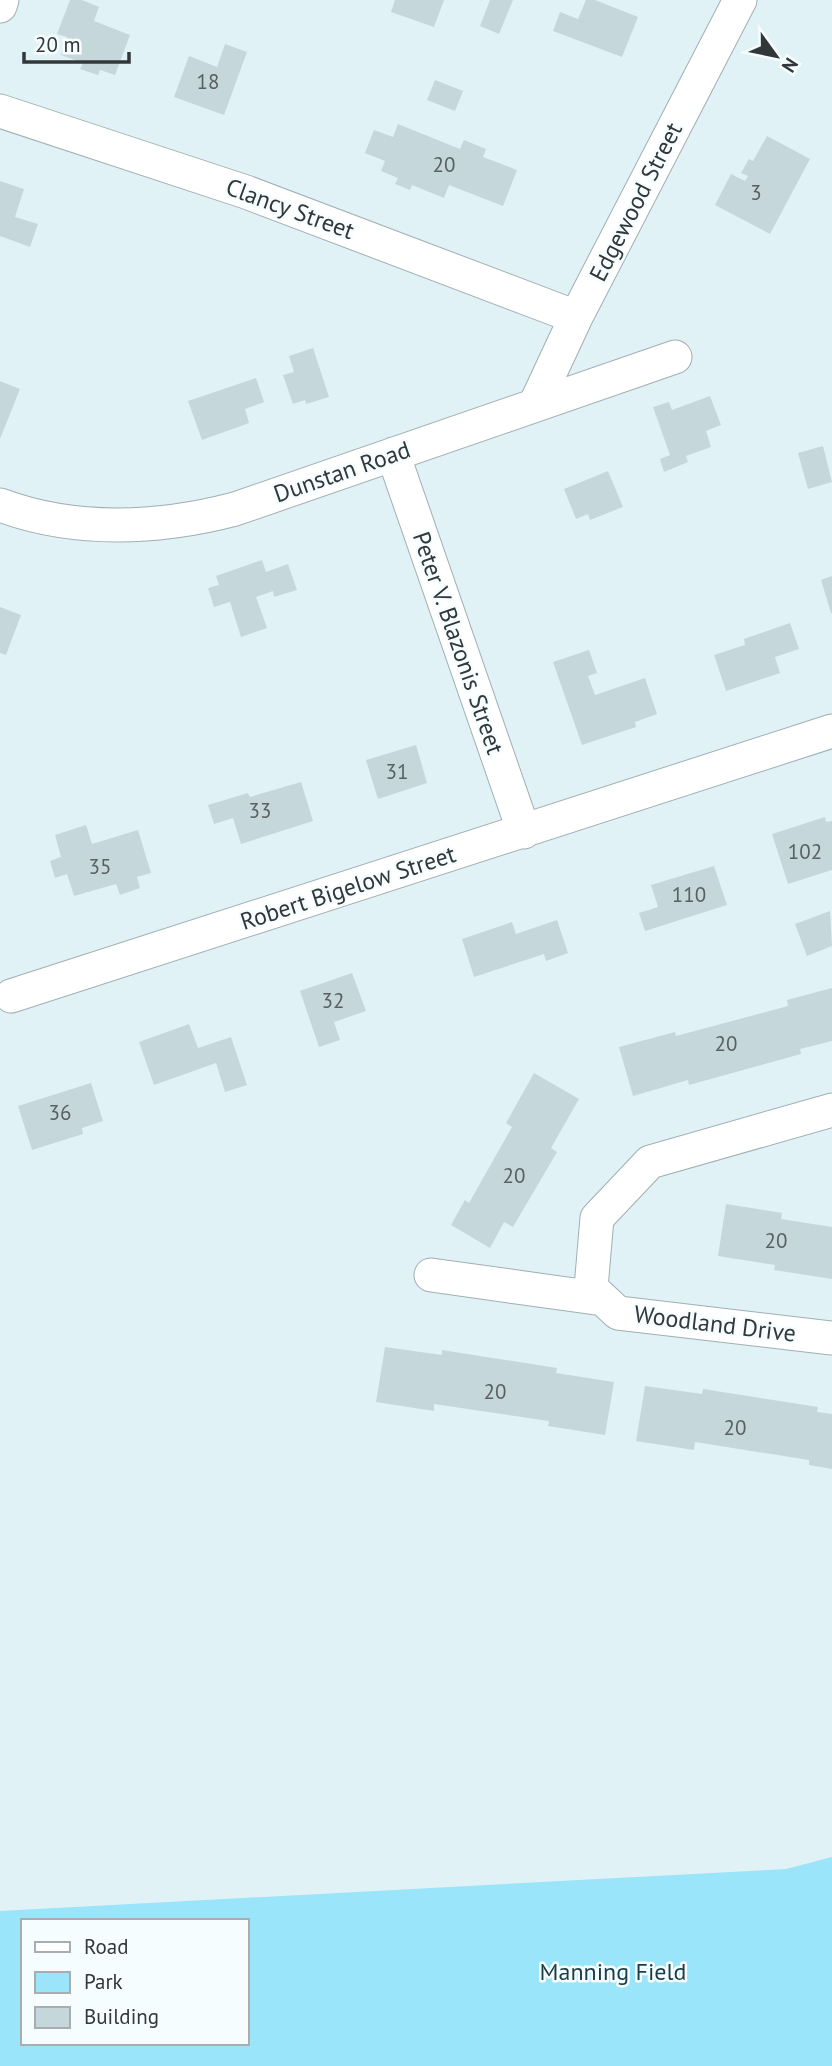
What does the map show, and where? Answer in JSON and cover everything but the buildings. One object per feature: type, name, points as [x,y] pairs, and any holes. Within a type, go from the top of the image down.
[{"type":"street","points":[[0,6],[2,0]]},
{"type":"street","name":"Edgewood Street","points":[[535,405],[576,317],[740,0]]},
{"type":"street","name":"Clancy Street","points":[[0,111],[246,192],[576,317]]},
{"type":"street","name":"Dunstan Road","points":[[0,505],[50,518],[91,524],[163,524],[235,509],[675,358]]},
{"type":"street","name":"Peter V. Blazonis Street","points":[[393,454],[524,832]]},
{"type":"street","name":"Robert Bigelow Street","points":[[11,996],[832,731]]},
{"type":"street","name":"Woodland Drive","points":[[832,1110],[650,1162],[597,1218],[591,1288],[618,1312],[832,1338]]},
{"type":"street","name":"Woodland Drive","points":[[431,1275],[603,1299]]},
{"type":"green space","name":"Manning Field","points":[[832,1857],[832,2066],[0,2066],[0,1911],[786,1869]]}]
